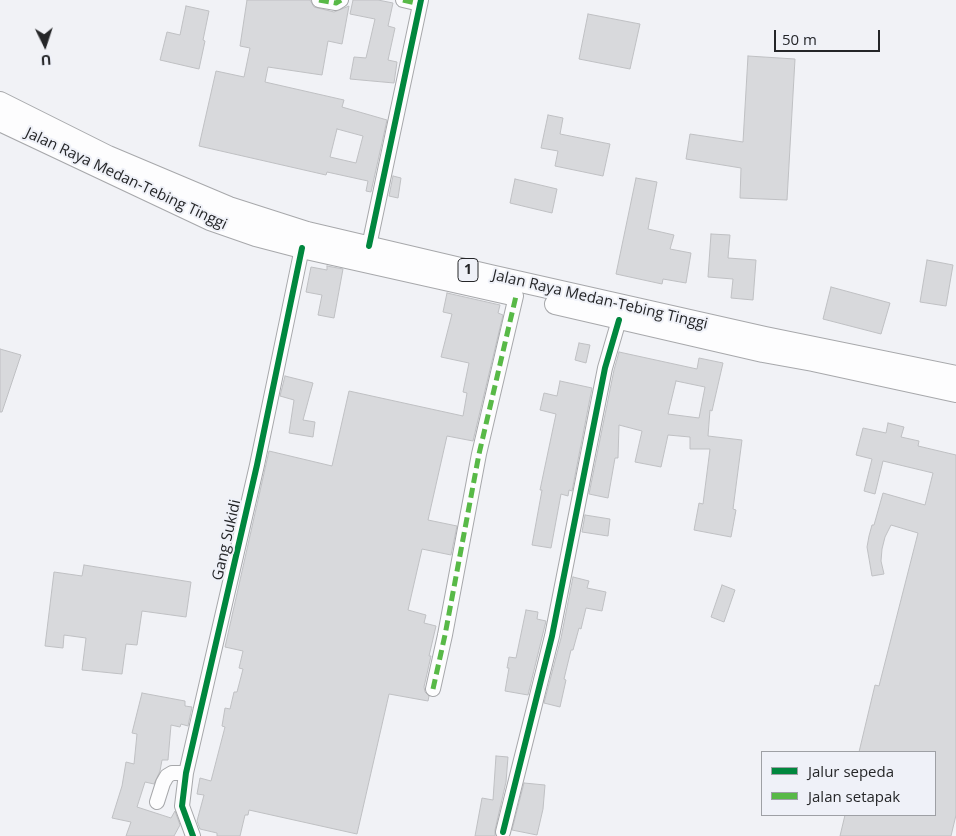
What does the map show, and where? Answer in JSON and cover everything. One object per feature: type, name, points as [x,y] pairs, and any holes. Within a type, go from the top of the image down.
[{"type":"highway","name":"Jalan Raya Medan-Tebing Tinggi","points":[[0,102],[108,156],[229,208],[307,232],[490,276],[765,337],[956,376]]},
{"type":"highway","name":"Jalan Raya Medan-Tebing Tinggi","points":[[0,121],[210,220],[256,236],[763,352],[813,360],[956,392]]},
{"type":"street","points":[[319,0],[336,3],[342,0]]},
{"type":"street","points":[[369,246],[421,2],[403,0]]},
{"type":"street","name":"Gang Sukidi","points":[[193,836],[182,806],[186,773],[257,465],[302,248]]},
{"type":"street","points":[[433,689],[479,454],[516,296]]},
{"type":"street","points":[[503,832],[552,636],[605,368],[620,320]]},
{"type":"street","points":[[157,802],[167,776],[172,773],[186,773]]},
{"type":"building","points":[[247,0],[310,0],[314,7],[334,12],[349,6],[342,44],[328,41],[322,75],[268,67],[265,82],[344,100],[342,107],[387,120],[371,192],[366,191],[368,181],[327,172],[326,175],[199,146],[216,71],[244,77],[250,48],[240,46]],"holes":[[[337,129],[363,136],[356,163],[330,157]]]},
{"type":"building","points":[[353,0],[378,0],[393,3],[388,26],[395,28],[388,60],[397,62],[394,83],[350,79],[354,57],[366,58],[375,19],[350,14]]},
{"type":"building","points":[[186,6],[209,11],[199,69],[160,60],[167,32],[180,35]]},
{"type":"building","points":[[588,14],[640,24],[630,69],[579,59]]},
{"type":"building","points":[[748,56],[795,59],[787,200],[740,198],[741,168],[686,159],[690,134],[743,142]]},
{"type":"building","points":[[548,115],[563,118],[560,134],[610,144],[603,176],[555,166],[558,151],[541,148]]},
{"type":"building","points":[[393,176],[401,178],[398,198],[389,196]]},
{"type":"building","points":[[636,178],[657,182],[648,229],[674,235],[670,249],[691,253],[686,283],[663,279],[662,284],[616,274]]},
{"type":"building","points":[[515,179],[557,189],[552,213],[510,203]]},
{"type":"building","points":[[711,234],[730,235],[728,258],[756,260],[753,300],[731,298],[733,279],[708,277]]},
{"type":"building","points":[[927,260],[953,265],[946,306],[920,302]]},
{"type":"building","points":[[327,266],[343,269],[334,318],[318,315],[322,295],[306,292],[311,267],[327,270]]},
{"type":"building","points":[[831,287],[890,303],[881,334],[823,319]]},
{"type":"building","points":[[447,293],[500,305],[498,313],[503,315],[473,441],[447,436],[428,520],[457,526],[451,555],[422,549],[408,610],[426,615],[424,623],[436,626],[424,687],[425,692],[429,696],[428,701],[389,694],[357,834],[249,810],[248,815],[245,815],[240,836],[217,836],[217,833],[200,829],[197,821],[204,795],[197,794],[200,778],[211,781],[225,727],[222,726],[225,708],[230,709],[243,669],[239,668],[243,651],[225,647],[269,451],[332,466],[349,391],[463,416],[467,393],[463,392],[469,363],[441,357],[452,314],[443,312]]},
{"type":"building","points":[[579,343],[590,345],[586,363],[575,360]]},
{"type":"building","points":[[0,349],[21,355],[2,412],[0,412]]},
{"type":"building","points":[[619,352],[697,369],[699,358],[723,363],[712,411],[710,410],[708,436],[742,440],[733,509],[736,510],[731,537],[694,530],[699,503],[703,504],[710,449],[690,449],[690,437],[668,435],[661,467],[635,462],[642,431],[619,425],[618,458],[615,458],[608,498],[589,494]],"holes":[[[676,381],[705,387],[699,418],[668,414]]]},
{"type":"building","points":[[285,376],[313,383],[303,420],[315,422],[313,437],[289,433],[294,400],[280,396]]},
{"type":"building","points":[[560,381],[592,388],[572,491],[569,490],[568,496],[561,494],[551,548],[532,545],[542,490],[540,490],[556,414],[540,410],[544,393],[557,396]]},
{"type":"building","points":[[888,423],[904,427],[901,437],[919,441],[918,446],[956,455],[956,815],[951,836],[840,836],[845,816],[936,816],[936,751],[859,751],[875,685],[879,686],[918,533],[891,525],[882,549],[881,561],[884,574],[872,576],[867,547],[869,536],[883,493],[925,505],[933,473],[883,461],[875,494],[864,491],[872,459],[856,455],[863,428],[886,433]]},
{"type":"building","points":[[585,515],[610,519],[608,536],[582,532]]},
{"type":"building","points":[[84,565],[191,582],[186,617],[142,611],[137,645],[126,644],[122,674],[82,670],[86,638],[64,635],[63,648],[45,646],[54,572],[82,576]]},
{"type":"building","points":[[573,577],[589,581],[587,588],[606,592],[602,611],[586,608],[581,629],[579,628],[573,650],[571,650],[560,707],[544,703],[561,638]]},
{"type":"building","points":[[722,585],[735,590],[724,622],[711,617]]},
{"type":"building","points":[[526,610],[538,612],[537,619],[546,621],[528,695],[505,691],[509,657],[516,658]]},
{"type":"building","points":[[142,693],[185,701],[185,706],[192,707],[188,726],[181,724],[180,727],[171,725],[168,760],[162,760],[160,771],[154,784],[145,782],[137,807],[171,818],[175,811],[180,825],[174,836],[126,836],[131,822],[112,818],[122,786],[126,762],[134,764],[137,734],[132,733]]},
{"type":"building","points":[[496,756],[508,757],[506,782],[495,836],[475,836],[482,798],[493,800]]},
{"type":"building","points":[[524,783],[545,785],[543,809],[537,835],[512,830]]},
{"type":"marked path","points":[[319,0],[336,3],[341,0]]},
{"type":"marked path","points":[[403,0],[420,4]]},
{"type":"marked path","points":[[433,689],[479,454],[516,296]]},
{"type":"cycle path","points":[[369,246],[421,0]]},
{"type":"cycle path","points":[[193,836],[182,806],[186,773],[257,465],[302,248]]},
{"type":"cycle path","points":[[503,832],[552,636],[605,368],[619,320]]}]
